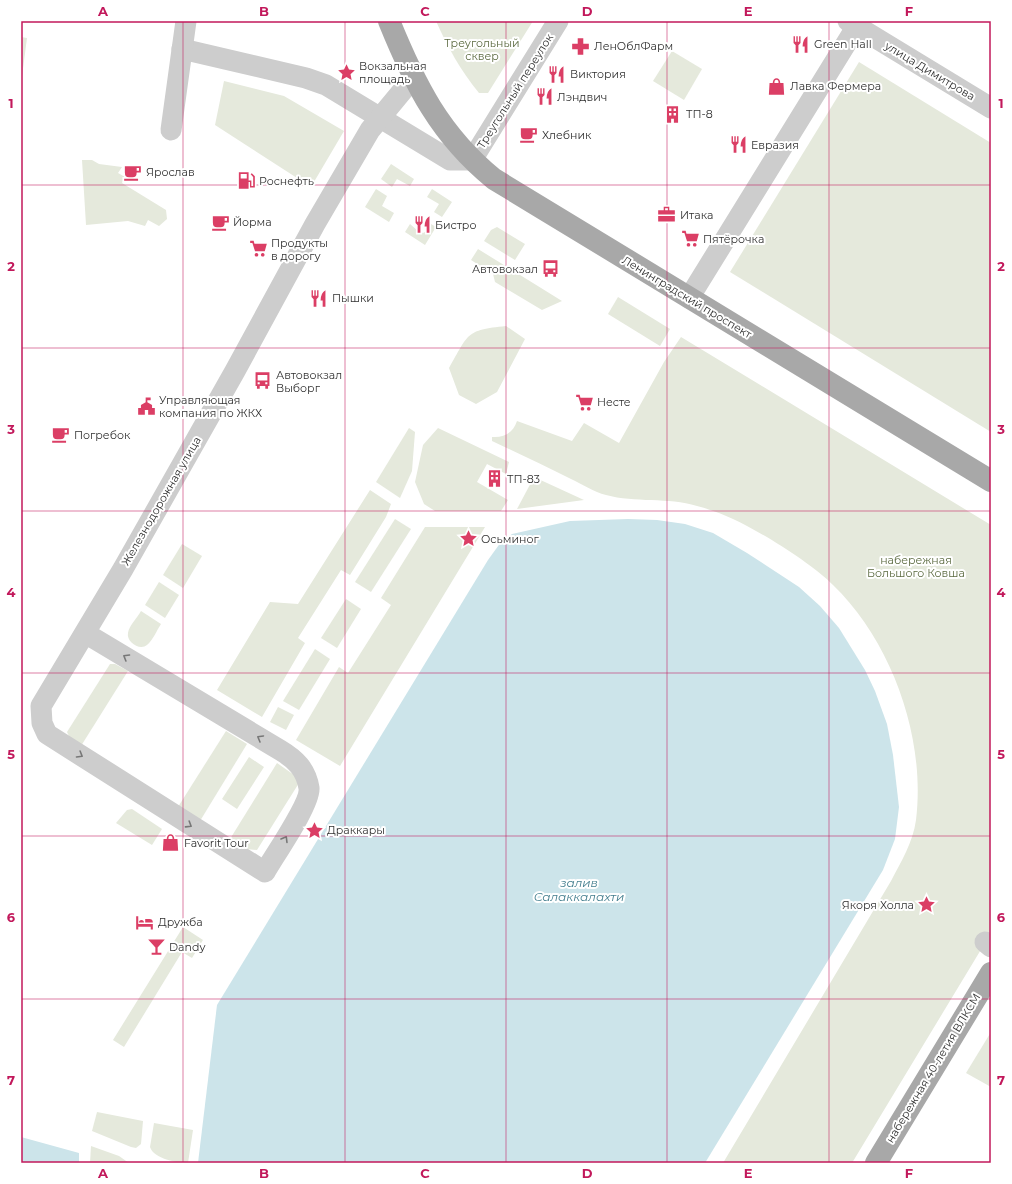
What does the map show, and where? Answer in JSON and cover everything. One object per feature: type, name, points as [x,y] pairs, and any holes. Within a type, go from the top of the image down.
[{"type":"main road","points":[[389,21],[413,78]]},
{"type":"main road","name":"Ленинградский проспект","points":[[413,78],[444,128],[472,160],[494,179],[991,482]]},
{"type":"main road","name":"набережная 40-летия ВЛКСМ","points":[[876,1163],[991,973]]},
{"type":"street","points":[[172,130],[186,21]]},
{"type":"street","name":"Треугольный переулок","points":[[472,160],[558,21]]},
{"type":"street","points":[[689,298],[855,23]]},
{"type":"street","name":"улица Димитрова","points":[[855,23],[991,108]]},
{"type":"street","points":[[182,49],[306,78],[326,85],[450,160],[472,160]]},
{"type":"street","name":"Железнодорожная улица","points":[[85,633],[295,760],[305,772],[309,789],[304,807],[264,872],[47,734],[42,723],[41,706],[85,633],[235,371],[315,224],[370,130],[413,78]]},
{"type":"green space","name":"Треугольный сквер","points":[[436,21],[533,21],[488,93],[479,93],[455,59]]},
{"type":"green space","points":[[21,37],[27,38],[21,84]]},
{"type":"green space","points":[[672,51],[702,69],[684,100],[653,81]]},
{"type":"green space","points":[[859,62],[991,143],[991,432],[730,272]]},
{"type":"green space","points":[[224,81],[284,96],[344,131],[311,187],[215,125]]},
{"type":"green space","points":[[82,160],[92,160],[99,164],[122,167],[118,173],[125,177],[122,183],[166,210],[167,219],[159,226],[148,220],[145,226],[128,221],[86,225]]},
{"type":"green space","points":[[391,164],[414,179],[410,186],[397,179],[392,187],[381,179]]},
{"type":"green space","points":[[376,189],[387,196],[382,206],[394,213],[389,222],[365,207]]},
{"type":"green space","points":[[432,189],[452,202],[442,217],[434,212],[439,204],[427,197]]},
{"type":"green space","points":[[410,224],[418,231],[423,233],[429,230],[431,224],[436,227],[425,245],[405,232]]},
{"type":"green space","points":[[497,227],[525,244],[515,260],[484,241],[491,230]]},
{"type":"green space","points":[[478,249],[562,301],[542,310],[495,282],[493,274],[471,260]]},
{"type":"green space","points":[[618,297],[670,329],[660,346],[608,314]]},
{"type":"green space","points":[[506,326],[525,339],[497,392],[476,404],[459,395],[449,368],[465,341],[475,332],[483,329]]},
{"type":"green space","name":"набережная Большого Ковша","points":[[681,337],[991,525],[991,933],[852,1163],[723,1163],[891,881],[906,852],[912,836],[916,820],[918,789],[916,757],[910,725],[900,693],[888,663],[872,634],[854,608],[824,576],[799,558],[757,532],[720,513],[686,503],[628,499],[602,494],[492,441],[492,437],[500,437],[508,434],[513,429],[517,421],[572,441],[584,423],[619,443],[664,362]]},
{"type":"green space","points":[[409,428],[415,432],[412,471],[400,498],[376,482]]},
{"type":"green space","points":[[438,428],[509,462],[506,474],[487,464],[477,482],[508,500],[501,511],[435,511],[424,504],[415,482],[423,445]]},
{"type":"green space","points":[[534,477],[584,500],[517,509]]},
{"type":"green space","points":[[370,490],[391,504],[386,517],[350,575],[341,570],[298,638],[305,643],[262,717],[217,690],[270,602],[298,604]]},
{"type":"green space","points":[[395,519],[411,529],[371,592],[355,582]]},
{"type":"green space","points":[[425,527],[485,527],[340,766],[296,740],[339,667],[348,673],[391,605],[381,598]]},
{"type":"green space","points":[[182,544],[202,556],[183,588],[163,575]]},
{"type":"green space","points":[[159,582],[179,595],[165,618],[145,605]]},
{"type":"green space","points":[[346,599],[361,609],[337,648],[321,638]]},
{"type":"green space","points":[[141,611],[161,624],[153,638],[144,647],[134,645],[129,640],[128,636],[130,628]]},
{"type":"green space","points":[[315,649],[330,659],[299,710],[283,701]]},
{"type":"green space","points":[[110,664],[115,664],[128,671],[81,746],[70,738],[67,732]]},
{"type":"green space","points":[[278,707],[294,715],[286,730],[270,722]]},
{"type":"green space","points":[[226,731],[247,744],[200,821],[178,807]]},
{"type":"green space","points":[[249,757],[264,767],[237,809],[222,799]]},
{"type":"green space","points":[[277,763],[297,777],[299,783],[257,850],[246,849],[230,839]]},
{"type":"green space","points":[[132,809],[162,829],[152,845],[116,823],[127,810]]},
{"type":"green space","points":[[183,927],[203,940],[192,958],[182,952],[124,1047],[113,1040]]},
{"type":"green space","points":[[991,1032],[991,1087],[966,1073]]},
{"type":"green space","points":[[97,1112],[143,1121],[141,1144],[136,1148],[131,1147],[92,1131]]},
{"type":"green space","points":[[154,1123],[193,1130],[188,1163],[166,1160],[156,1155],[152,1151],[150,1147]]},
{"type":"green space","points":[[91,1146],[119,1156],[129,1163],[90,1163]]},
{"type":"water","name":"залив Салаккалахти","points":[[628,519],[657,520],[685,524],[713,533],[799,587],[820,606],[839,628],[865,670],[875,691],[887,724],[893,755],[899,807],[895,839],[883,870],[705,1163],[198,1163],[217,1005],[488,560],[501,542],[512,534],[570,521]]},
{"type":"water","points":[[21,1137],[79,1153],[79,1163],[21,1163]]},
{"type":"place","name":"Green Hall","points":[[801,44]]},
{"type":"place","name":"ЛенОблФарм","points":[[581,46]]},
{"type":"place","name":"Вокзальная площадь","points":[[346,72]]},
{"type":"place","name":"Виктория","points":[[557,74]]},
{"type":"place","name":"Лавка Фермера","points":[[777,86]]},
{"type":"place","name":"Лэндвич","points":[[544,97]]},
{"type":"place","name":"ТП-8","points":[[673,114]]},
{"type":"place","name":"Хлебник","points":[[529,135]]},
{"type":"place","name":"Евразия","points":[[738,145]]},
{"type":"place","name":"Ярослав","points":[[133,172]]},
{"type":"place","name":"Роснефть","points":[[246,181]]},
{"type":"place","name":"Итака","points":[[667,215]]},
{"type":"place","name":"Йорма","points":[[220,222]]},
{"type":"place","name":"Бистро","points":[[422,225]]},
{"type":"place","name":"Пятёрочка","points":[[690,239]]},
{"type":"place","name":"Продукты в дорогу","points":[[258,249]]},
{"type":"place","name":"Автовокзал","points":[[551,269]]},
{"type":"place","name":"Пышки","points":[[319,298]]},
{"type":"place","name":"Автовокзал Выборг","points":[[263,381]]},
{"type":"place","name":"Несте","points":[[584,402]]},
{"type":"place","name":"Управляющая компания по ЖКХ","points":[[146,406]]},
{"type":"place","name":"Погребок","points":[[61,435]]},
{"type":"place","name":"ТП-83","points":[[494,479]]},
{"type":"place","name":"Осьминог","points":[[468,539]]},
{"type":"place","name":"Драккары","points":[[314,830]]},
{"type":"place","name":"Favorit Tour","points":[[171,843]]},
{"type":"place","name":"Якоря Холла","points":[[927,905]]},
{"type":"place","name":"Дружба","points":[[145,922]]},
{"type":"place","name":"Dandy","points":[[156,947]]}]
